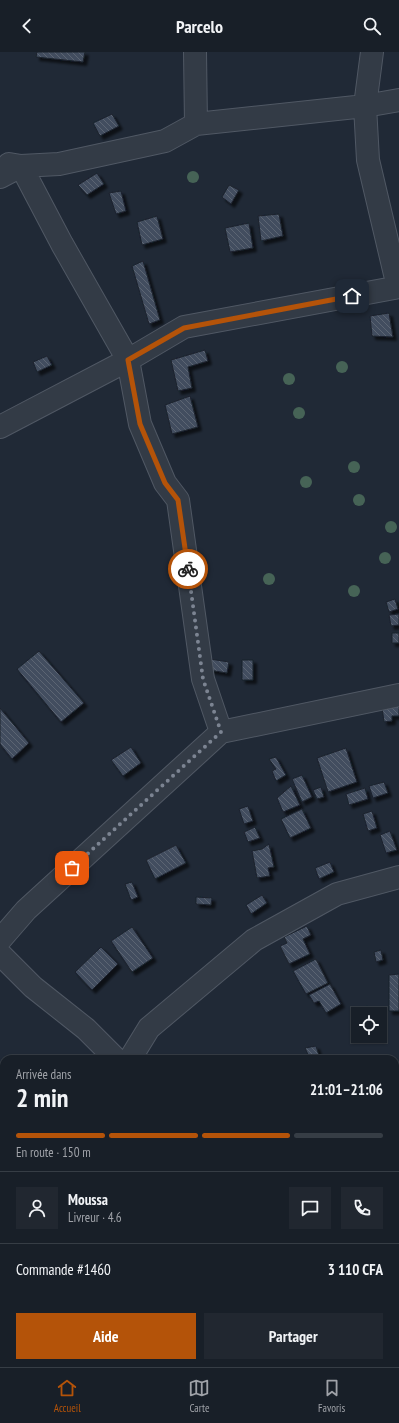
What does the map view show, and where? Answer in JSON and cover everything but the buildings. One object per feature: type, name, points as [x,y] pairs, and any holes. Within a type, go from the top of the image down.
[{"type":"street","points":[[195,52],[196,124]]},
{"type":"street","points":[[0,427],[128,360],[184,328],[398,287],[368,160],[365,106],[372,52]]},
{"type":"street","points":[[0,163],[21,166],[59,164],[165,141],[196,124],[365,106],[399,100]]},
{"type":"street","points":[[0,177],[21,166]]},
{"type":"street","points":[[21,166],[62,244],[128,360],[140,424],[165,483],[178,500],[203,679],[221,732]]},
{"type":"street","points":[[0,940],[26,910],[221,732],[399,694]]},
{"type":"street","points":[[133,1055],[150,1028],[254,940],[337,894],[399,877]]},
{"type":"street","points":[[0,954],[33,988],[86,1029],[112,1055]]},
{"type":"way so far","points":[[72,868],[221,732],[215,710],[203,679],[188,569]]},
{"type":"route","points":[[188,569],[178,500],[165,483],[140,424],[128,360],[184,328],[352,296]]}]
